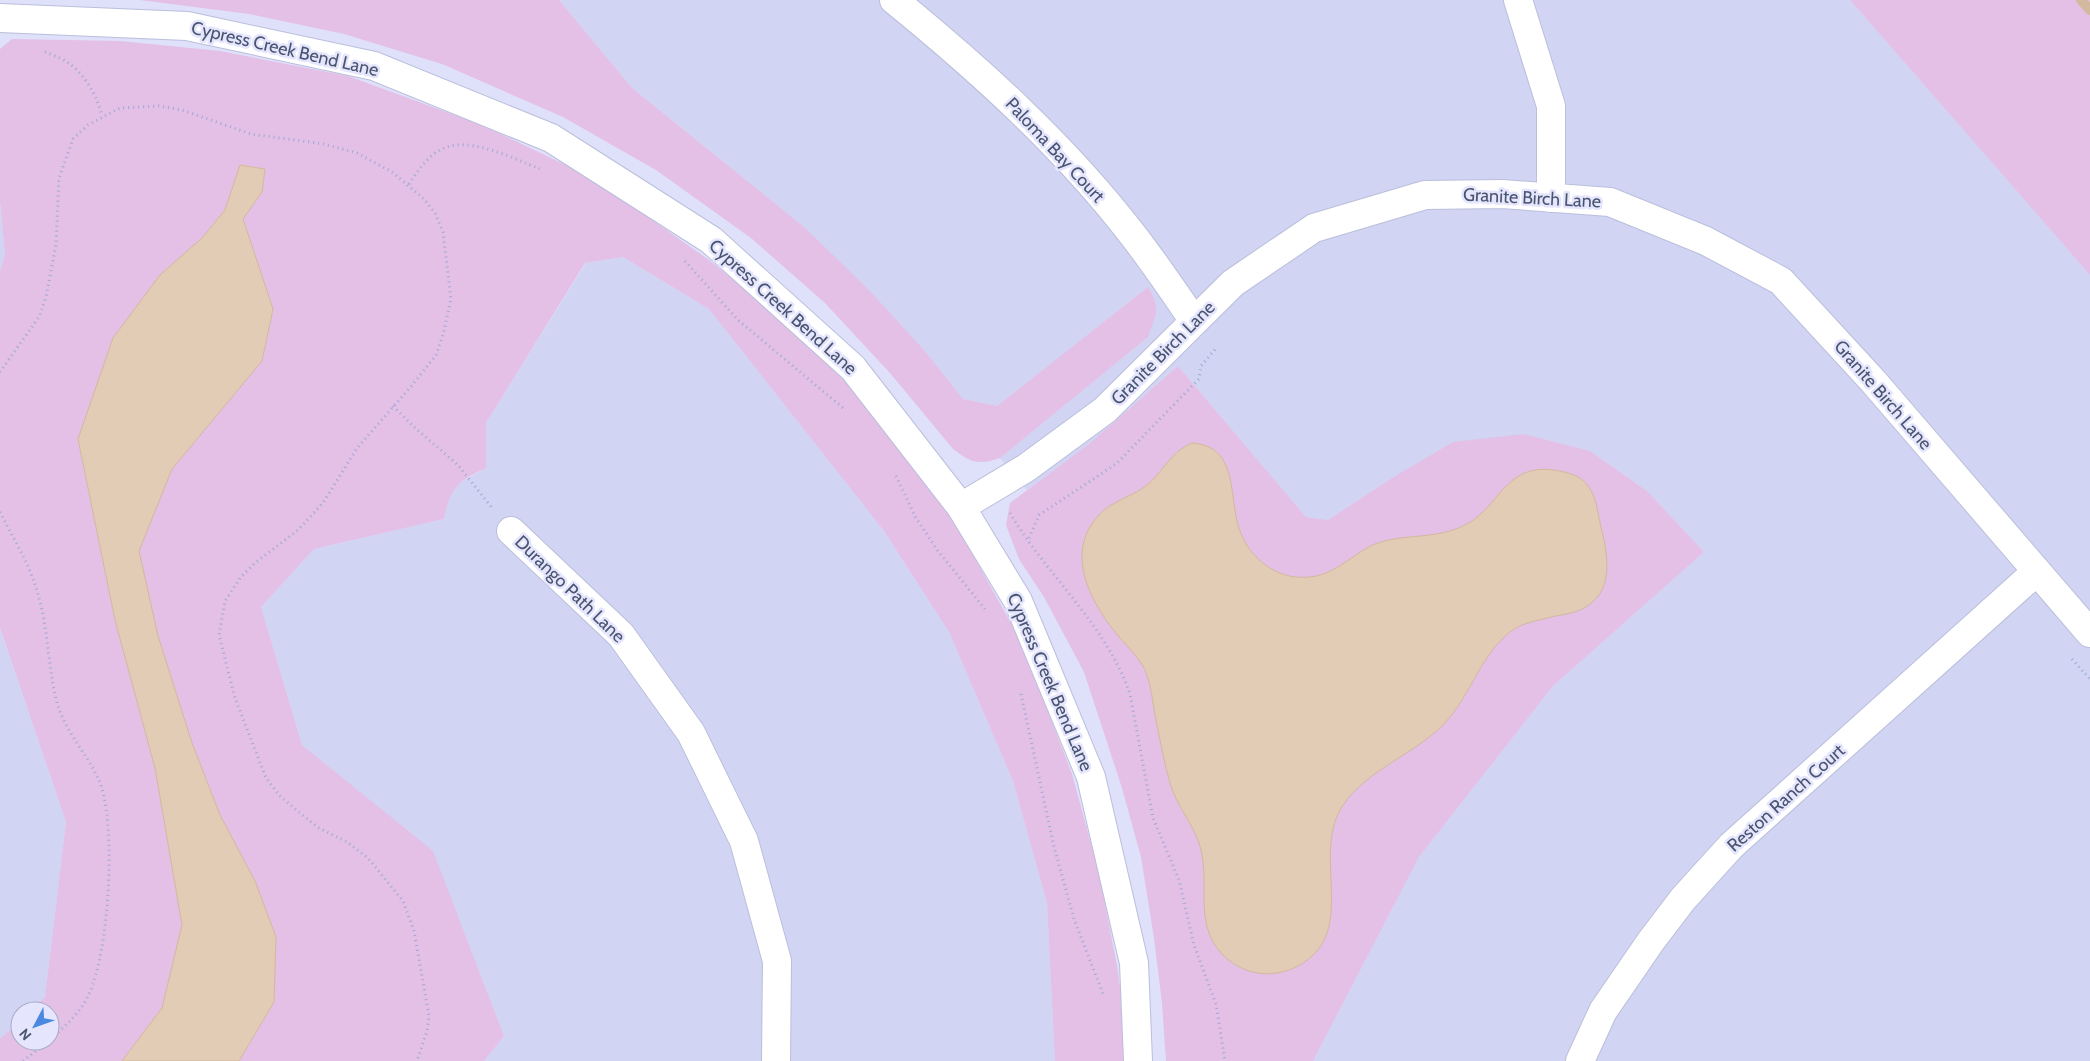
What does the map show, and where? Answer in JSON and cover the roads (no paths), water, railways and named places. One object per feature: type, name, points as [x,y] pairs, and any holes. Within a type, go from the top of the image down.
[{"type":"street","name":"Paloma Bay Court","points":[[894,0],[980,73],[1041,131],[1132,234],[1194,321]]},
{"type":"street","points":[[1518,0],[1551,106],[1552,198]]},
{"type":"street","name":"Cypress Creek Bend Lane","points":[[0,18],[188,26],[374,66],[550,138],[712,240],[853,368],[961,507],[1018,601],[1091,777],[1134,963],[1138,1061]]},
{"type":"street","name":"Granite Birch Lane","points":[[961,507],[1026,468],[1105,410],[1233,283],[1314,228],[1425,195],[1502,194],[1610,202],[1706,240],[1781,281],[1873,381],[2090,633]]},
{"type":"street","name":"Durango Path Lane","points":[[511,531],[620,635],[695,741],[744,841],[777,960],[776,1061]]},
{"type":"street","name":"Reston Ranch Court","points":[[1580,1061],[1603,1011],[1652,941],[1683,899],[1731,846],[2036,572]]},
{"type":"waterway","points":[[2081,0],[2090,10]]}]
